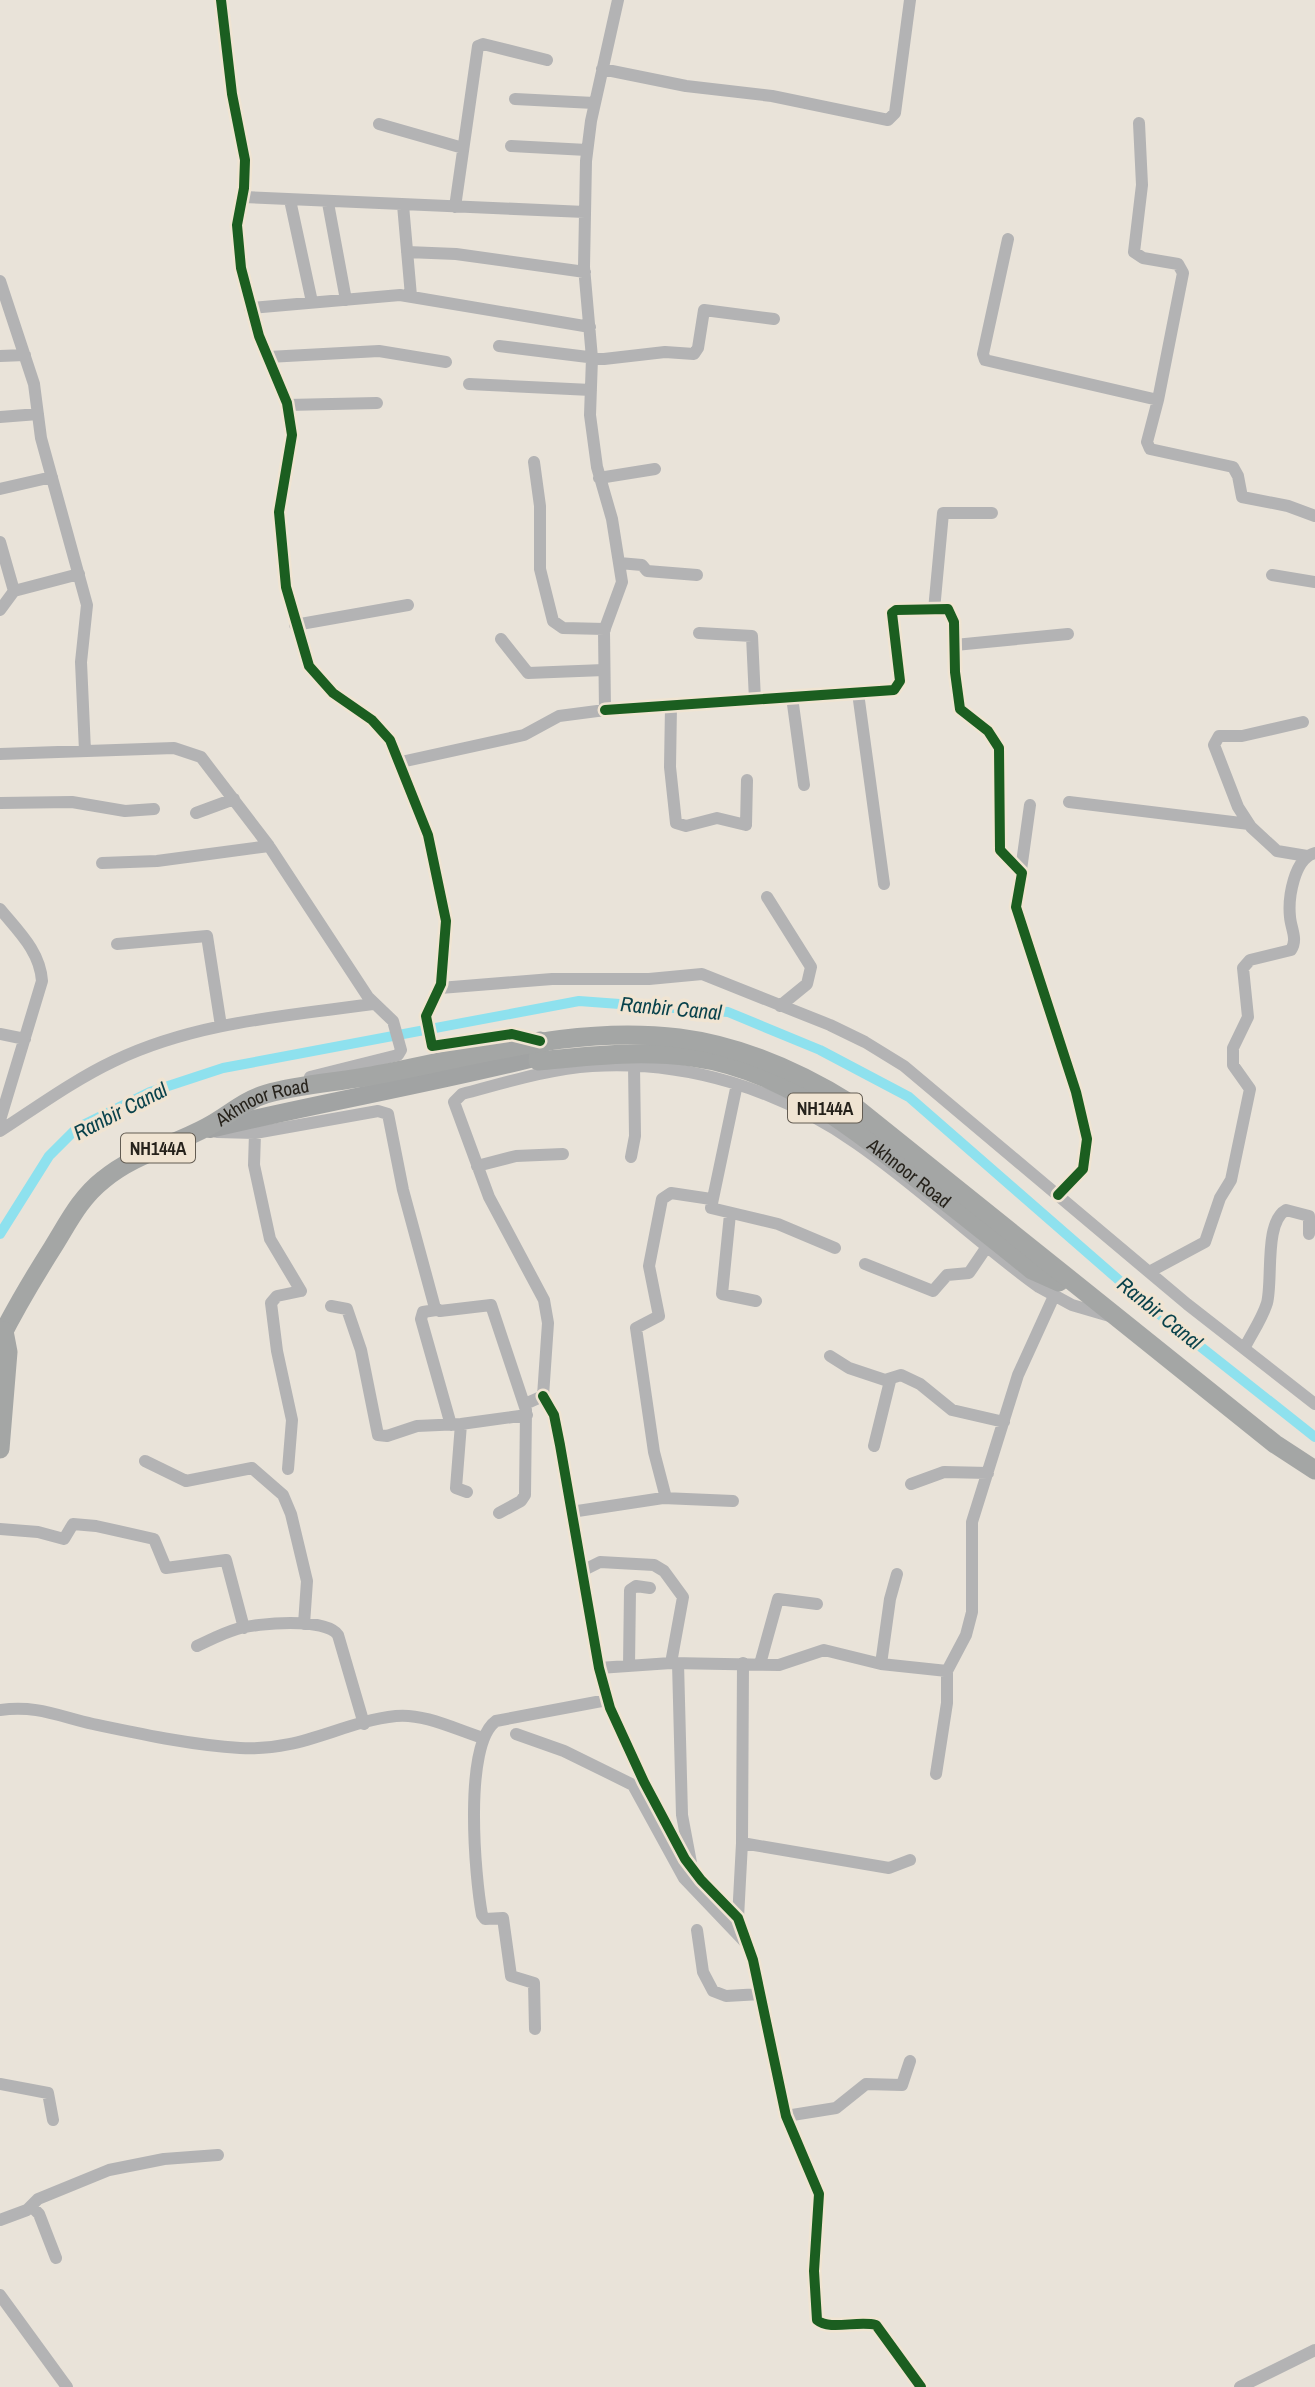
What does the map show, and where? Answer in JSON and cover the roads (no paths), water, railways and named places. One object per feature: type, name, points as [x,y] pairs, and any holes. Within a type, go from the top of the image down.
[{"type":"highway","name":"Akhnoor Road","points":[[2,1335],[83,1198],[105,1178],[132,1160],[200,1131],[235,1107],[278,1091],[439,1062],[539,1049],[621,1033],[681,1038],[735,1050],[790,1070],[869,1117],[1275,1444],[1315,1470]]},
{"type":"highway","points":[[0,1449],[8,1352],[2,1335]]},
{"type":"main road","points":[[200,1131],[304,1106],[426,1085],[539,1049]]},
{"type":"street","points":[[221,0],[232,94],[244,160],[237,244],[250,308],[287,405],[291,449],[279,512],[282,557],[295,625],[309,666],[318,679],[382,729],[401,762],[428,835],[446,910],[440,988],[426,1019],[430,1042],[436,1047],[512,1034],[539,1049]]},
{"type":"street","points":[[605,710],[604,628],[620,589],[619,563],[612,519],[599,478],[592,439],[592,358],[585,272],[585,212],[587,150],[594,103],[618,0]]},
{"type":"street","points":[[602,69],[686,86],[772,96],[888,120],[895,113],[910,0]]},
{"type":"street","points":[[455,207],[478,46],[484,44],[548,60]]},
{"type":"street","points":[[515,99],[594,103]]},
{"type":"street","points":[[1139,123],[1142,185],[1134,252],[1143,258],[1178,264],[1183,273],[1147,442],[1150,449],[1233,467],[1242,497],[1288,506],[1315,516]]},
{"type":"street","points":[[379,124],[463,148]]},
{"type":"street","points":[[511,146],[587,150]]},
{"type":"street","points":[[243,197],[585,212]]},
{"type":"street","points":[[290,200],[312,302]]},
{"type":"street","points":[[328,202],[331,232],[346,300]]},
{"type":"street","points":[[403,205],[411,296]]},
{"type":"street","points":[[1008,239],[983,354],[985,360],[1045,371],[1158,400]]},
{"type":"street","points":[[407,252],[477,256],[585,272]]},
{"type":"street","points":[[0,281],[34,384],[52,477],[87,605],[81,662],[85,751]]},
{"type":"street","points":[[250,308],[411,296],[590,327]]},
{"type":"street","points":[[499,346],[592,358],[620,359],[665,352],[694,354],[698,348],[706,309],[774,319]]},
{"type":"street","points":[[268,358],[379,351],[446,362]]},
{"type":"street","points":[[0,356],[25,355]]},
{"type":"street","points":[[469,384],[590,390]]},
{"type":"street","points":[[287,405],[377,403]]},
{"type":"street","points":[[0,417],[38,414]]},
{"type":"street","points":[[534,462],[540,506],[540,569],[553,621],[562,628],[604,628]]},
{"type":"street","points":[[599,478],[655,468]]},
{"type":"street","points":[[0,489],[52,477]]},
{"type":"street","points":[[934,610],[943,513],[992,513]]},
{"type":"street","points":[[0,542],[14,591]]},
{"type":"street","points":[[619,563],[642,565],[647,571],[697,575]]},
{"type":"street","points":[[0,610],[14,591],[79,573]]},
{"type":"street","points":[[1272,575],[1315,582]]},
{"type":"street","points":[[295,625],[408,605]]},
{"type":"street","points":[[401,762],[524,735],[559,716],[605,710],[894,690],[899,685],[891,617],[894,611],[950,611],[954,622],[960,709],[988,731],[999,748],[1000,850],[1021,870]]},
{"type":"street","points":[[699,634],[752,636],[755,700]]},
{"type":"street","points":[[955,645],[1068,634]]},
{"type":"street","points":[[501,639],[528,673],[604,670]]},
{"type":"street","points":[[858,693],[884,884]]},
{"type":"street","points":[[792,697],[804,785]]},
{"type":"street","points":[[671,705],[670,767],[676,822],[685,826],[717,818],[746,825],[747,780]]},
{"type":"street","points":[[1303,722],[1242,736],[1219,736],[1214,741],[1215,751],[1238,807],[1249,824],[1277,851],[1311,854]]},
{"type":"street","points":[[0,754],[182,749],[201,757],[269,846],[373,1004],[395,1024],[401,1050],[395,1056],[299,1080],[278,1091]]},
{"type":"street","points":[[196,813],[234,799]]},
{"type":"street","points":[[0,803],[72,802],[125,811],[153,810]]},
{"type":"street","points":[[1069,802],[1249,824]]},
{"type":"street","points":[[1030,805],[1021,870],[1023,881],[1016,907],[1076,1093],[1087,1139],[1083,1169],[1058,1195]]},
{"type":"street","points":[[102,863],[157,861],[269,846]]},
{"type":"street","points":[[1149,1272],[1205,1241],[1220,1198],[1231,1180],[1250,1089],[1233,1065],[1233,1048],[1248,1017],[1243,968],[1250,960],[1285,953],[1294,945],[1290,902],[1297,873],[1311,854]]},
{"type":"street","points":[[768,897],[811,967],[807,984],[780,1006]]},
{"type":"street","points":[[0,909],[30,945],[40,966],[39,996],[0,1120]]},
{"type":"street","points":[[117,944],[206,935],[220,1026]]},
{"type":"street","points":[[440,988],[552,979],[649,979],[702,974],[866,1042],[904,1066],[1149,1272],[1315,1404]]},
{"type":"street","points":[[0,1130],[113,1062],[173,1038],[220,1026],[373,1004]]},
{"type":"street","points":[[0,1034],[25,1039]]},
{"type":"street","points":[[631,1157],[635,1136],[634,1066]]},
{"type":"street","points":[[738,1918],[692,1869],[644,1782],[607,1700],[554,1415],[543,1396],[548,1323],[544,1300],[499,1218],[477,1166],[454,1107],[458,1096],[562,1070],[634,1066],[678,1069],[737,1084],[788,1105],[856,1143],[986,1248],[1054,1296],[1092,1312],[1115,1317]]},
{"type":"street","points":[[737,1084],[711,1208],[778,1224],[835,1248]]},
{"type":"street","points":[[200,1131],[255,1133],[378,1111],[388,1114],[403,1190],[436,1310]]},
{"type":"street","points":[[255,1133],[254,1165],[270,1239],[301,1291],[277,1296],[271,1303],[277,1351],[292,1420],[288,1469]]},
{"type":"street","points":[[477,1166],[516,1156],[563,1154]]},
{"type":"street","points":[[666,1498],[654,1452],[636,1328],[659,1316],[649,1266],[662,1199],[671,1193],[711,1199]]},
{"type":"street","points":[[1245,1348],[1268,1300],[1272,1238],[1279,1214],[1286,1210],[1309,1216],[1309,1234]]},
{"type":"street","points":[[730,1214],[722,1294],[756,1301]]},
{"type":"street","points":[[865,1264],[933,1290],[947,1275],[969,1273],[986,1248]]},
{"type":"street","points":[[936,1774],[947,1703],[947,1671],[969,1628],[973,1596],[971,1530],[1024,1360],[1054,1296]]},
{"type":"street","points":[[467,1492],[456,1488],[456,1424],[421,1319],[423,1312],[490,1304],[526,1410],[525,1494],[521,1501],[499,1513]]},
{"type":"street","points":[[331,1306],[347,1309],[361,1350],[377,1435],[387,1436],[412,1427],[456,1424],[526,1410],[543,1396]]},
{"type":"street","points":[[830,1356],[849,1368],[890,1381],[901,1375],[920,1384],[953,1410],[1004,1422]]},
{"type":"street","points":[[874,1446],[890,1381]]},
{"type":"street","points":[[145,1461],[186,1481],[252,1468],[279,1491],[291,1514],[304,1567],[307,1590],[304,1623]]},
{"type":"street","points":[[911,1485],[944,1472],[988,1473]]},
{"type":"street","points":[[571,1512],[666,1498],[733,1501]]},
{"type":"street","points":[[0,1530],[38,1532],[64,1539],[73,1524],[91,1525],[153,1539],[166,1568],[226,1560],[244,1628]]},
{"type":"street","points":[[582,1571],[600,1562],[651,1565],[664,1571],[683,1597],[675,1663],[682,1815],[692,1869]]},
{"type":"street","points":[[881,1664],[890,1599],[897,1574]]},
{"type":"street","points":[[629,1666],[630,1590],[636,1586],[650,1588]]},
{"type":"street","points":[[760,1664],[778,1599],[817,1604]]},
{"type":"street","points":[[197,1646],[244,1628],[304,1623],[317,1624],[336,1631],[365,1724]]},
{"type":"street","points":[[599,1668],[675,1663],[789,1664],[811,1652],[824,1650],[881,1664],[947,1671]]},
{"type":"street","points":[[743,1662],[742,1843],[738,1918],[761,1994],[775,2073],[786,2116],[819,2194],[814,2271],[817,2320],[823,2324],[864,2322],[876,2325],[921,2387]]},
{"type":"street","points":[[535,2029],[534,1983],[511,1976],[504,1920],[484,1919],[479,1900],[474,1805],[483,1738],[496,1721],[607,1700]]},
{"type":"street","points":[[0,1710],[28,1707],[190,1743],[244,1749],[273,1748],[307,1742],[365,1724],[407,1716],[483,1738]]},
{"type":"street","points":[[516,1734],[564,1751],[633,1785],[684,1878],[747,1944]]},
{"type":"street","points":[[742,1843],[890,1868],[910,1860]]},
{"type":"street","points":[[697,1930],[703,1972],[713,1991],[726,1996],[761,1994]]},
{"type":"street","points":[[786,2116],[836,2108],[868,2084],[902,2085],[910,2061]]},
{"type":"street","points":[[0,2084],[48,2093],[53,2120]]},
{"type":"street","points":[[0,2220],[32,2207],[38,2199],[119,2167],[164,2159],[218,2155]]},
{"type":"street","points":[[32,2207],[39,2214],[56,2259]]},
{"type":"street","points":[[0,2295],[67,2387]]},
{"type":"street","points":[[1240,2387],[1315,2350]]},
{"type":"waterway","name":"Ranbir Canal","points":[[0,1234],[49,1156],[77,1128],[150,1092],[223,1068],[579,1001],[728,1012],[820,1050],[909,1097],[1144,1302],[1315,1437]]}]
